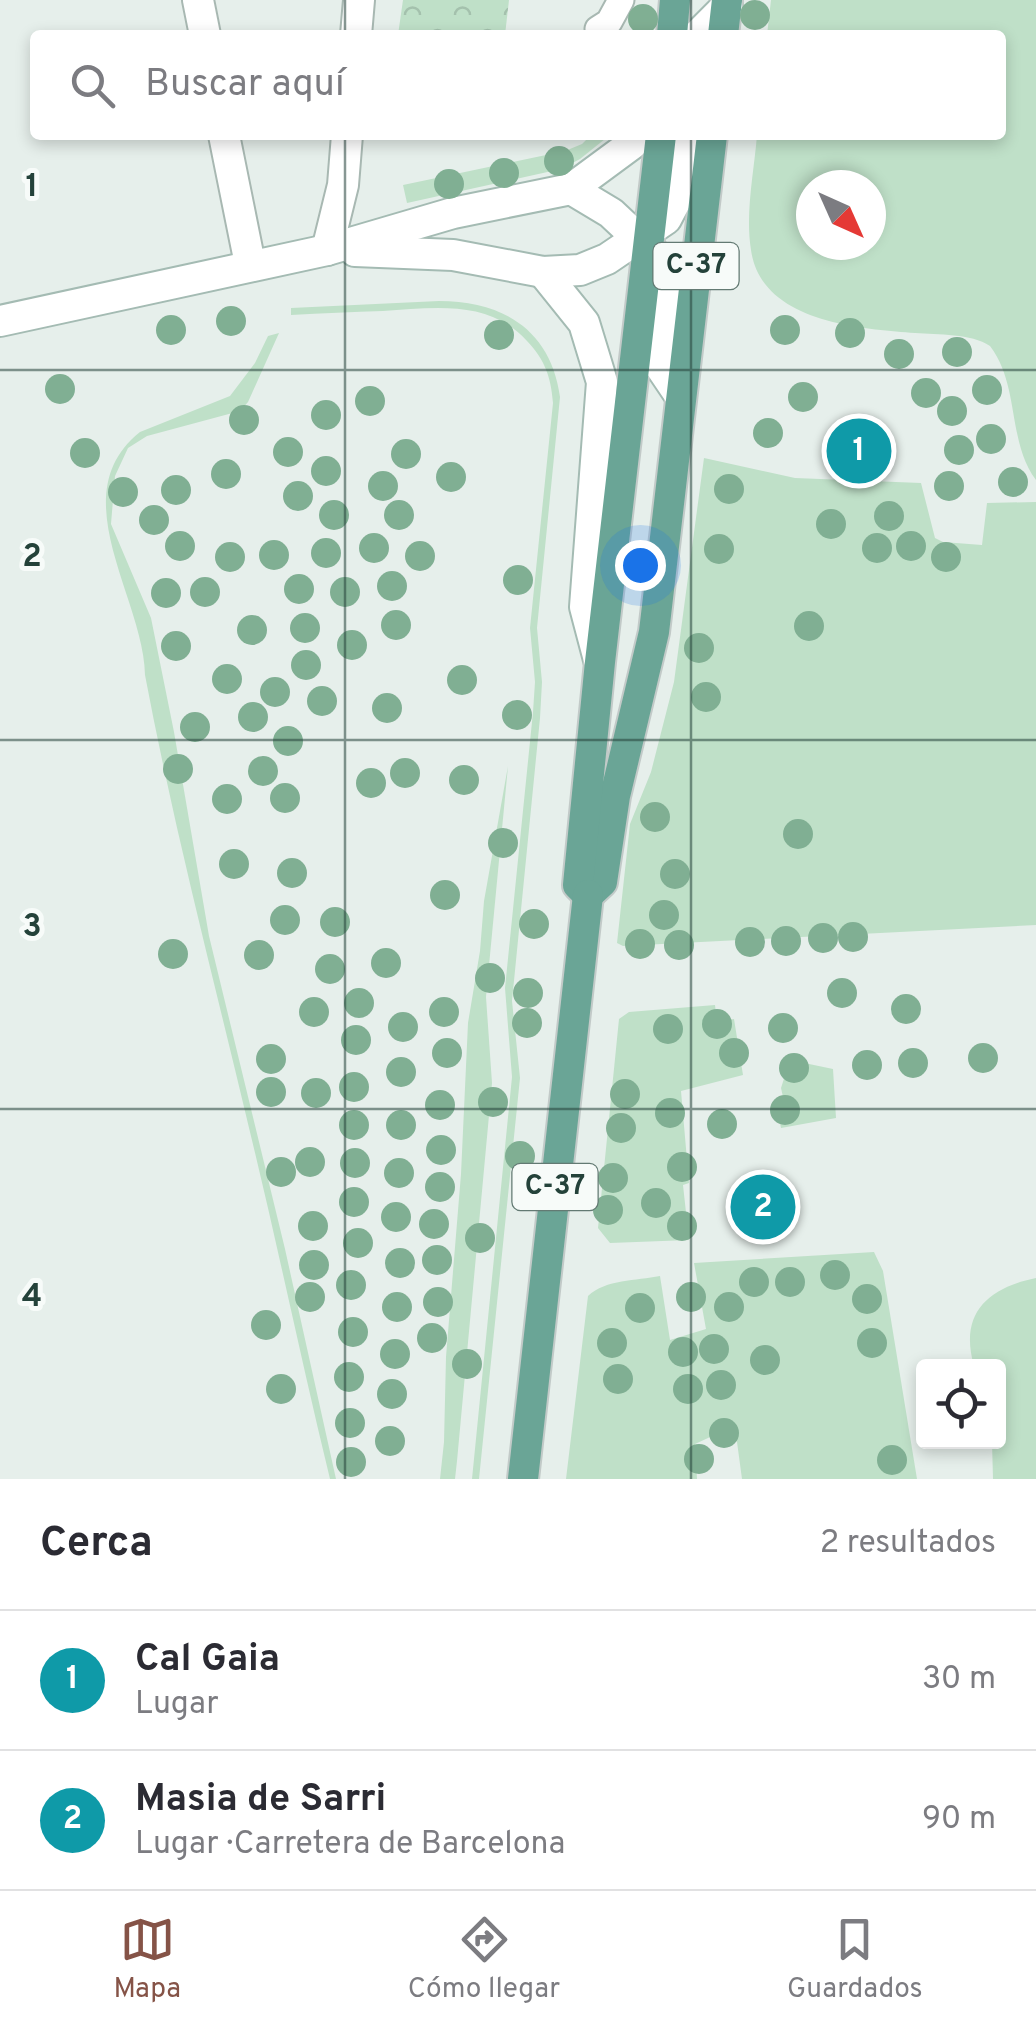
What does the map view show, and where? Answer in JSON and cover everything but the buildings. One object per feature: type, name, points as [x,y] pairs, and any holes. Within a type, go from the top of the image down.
[{"type":"main road","points":[[672,30],[675,0]]},
{"type":"main road","name":"C-37","points":[[588,895],[578,885],[645,239],[659,140]]},
{"type":"main road","name":"C-37","points":[[523,1479],[588,895],[602,882],[616,796],[654,632],[711,140]]},
{"type":"street","points":[[198,0],[204,30]]},
{"type":"street","points":[[356,30],[359,0]]},
{"type":"street","points":[[705,30],[726,14]]},
{"type":"street","points":[[225,140],[250,264]]},
{"type":"street","points":[[327,250],[343,185],[347,140]]},
{"type":"street","points":[[0,321],[327,250],[453,213],[571,189],[635,140]]},
{"type":"street","points":[[327,250],[453,255],[543,272],[580,270],[645,239],[666,219],[675,202],[683,140]]},
{"type":"street","points":[[571,189],[611,212],[645,239],[660,260],[666,292],[660,366],[681,397]]},
{"type":"street","points":[[543,272],[584,323],[602,382],[586,607],[600,662]]},
{"type":"lane","points":[[598,29],[609,22],[621,0]]},
{"type":"green space","points":[[403,0],[509,0],[506,30],[399,30]]},
{"type":"green space","points":[[771,0],[1036,0],[1036,480],[1021,448],[1006,378],[990,346],[964,337],[841,324],[793,307],[773,293],[759,274],[749,236],[756,140],[1006,140],[1006,30],[768,30]]},
{"type":"green space","points":[[586,140],[604,140],[561,169],[407,203],[403,185],[565,151]]},
{"type":"green space","points":[[439,301],[484,307],[520,324],[546,354],[560,397],[537,628],[542,682],[540,718],[512,1001],[520,1078],[479,1479],[472,1479],[512,1077],[505,988],[533,712],[535,682],[530,628],[552,394],[543,362],[527,341],[496,318],[478,312],[441,308],[291,315],[291,308]]},
{"type":"green space","points":[[279,333],[248,402],[240,411],[147,436],[128,448],[115,476],[111,524],[151,618],[209,936],[336,1479],[330,1479],[181,847],[141,645],[112,548],[107,516],[107,486],[117,457],[140,432],[230,396],[255,363],[268,336]]},
{"type":"green space","points":[[704,458],[795,478],[921,483],[935,538],[943,542],[982,545],[987,503],[1036,502],[1036,925],[623,946],[617,943],[630,824],[651,772],[674,682]]},
{"type":"green space","points":[[508,766],[486,997],[492,1083],[457,1461],[455,1479],[440,1479],[468,1023]]},
{"type":"green space","points":[[715,1005],[717,1022],[734,1019],[743,1075],[681,1091],[689,1183],[683,1185],[689,1240],[610,1243],[598,1228],[619,1019],[629,1012]]},
{"type":"green space","points":[[790,1060],[833,1069],[836,1118],[781,1128],[777,1108],[785,1106],[781,1088]]},
{"type":"green space","points":[[874,1252],[883,1271],[917,1479],[742,1479],[737,1442],[731,1434],[721,1432],[695,1444],[697,1479],[566,1479],[588,1296],[595,1290],[660,1276],[670,1340],[706,1329],[694,1263]]},
{"type":"green space","points":[[1036,1278],[1036,1479],[993,1479],[992,1449],[1006,1449],[1006,1359],[972,1359],[970,1332],[981,1306],[1019,1283]]},
{"type":"place","name":"Cal Gaia","points":[[859,451]]},
{"type":"place","name":"Masia de Sarri","points":[[763,1207]]}]
